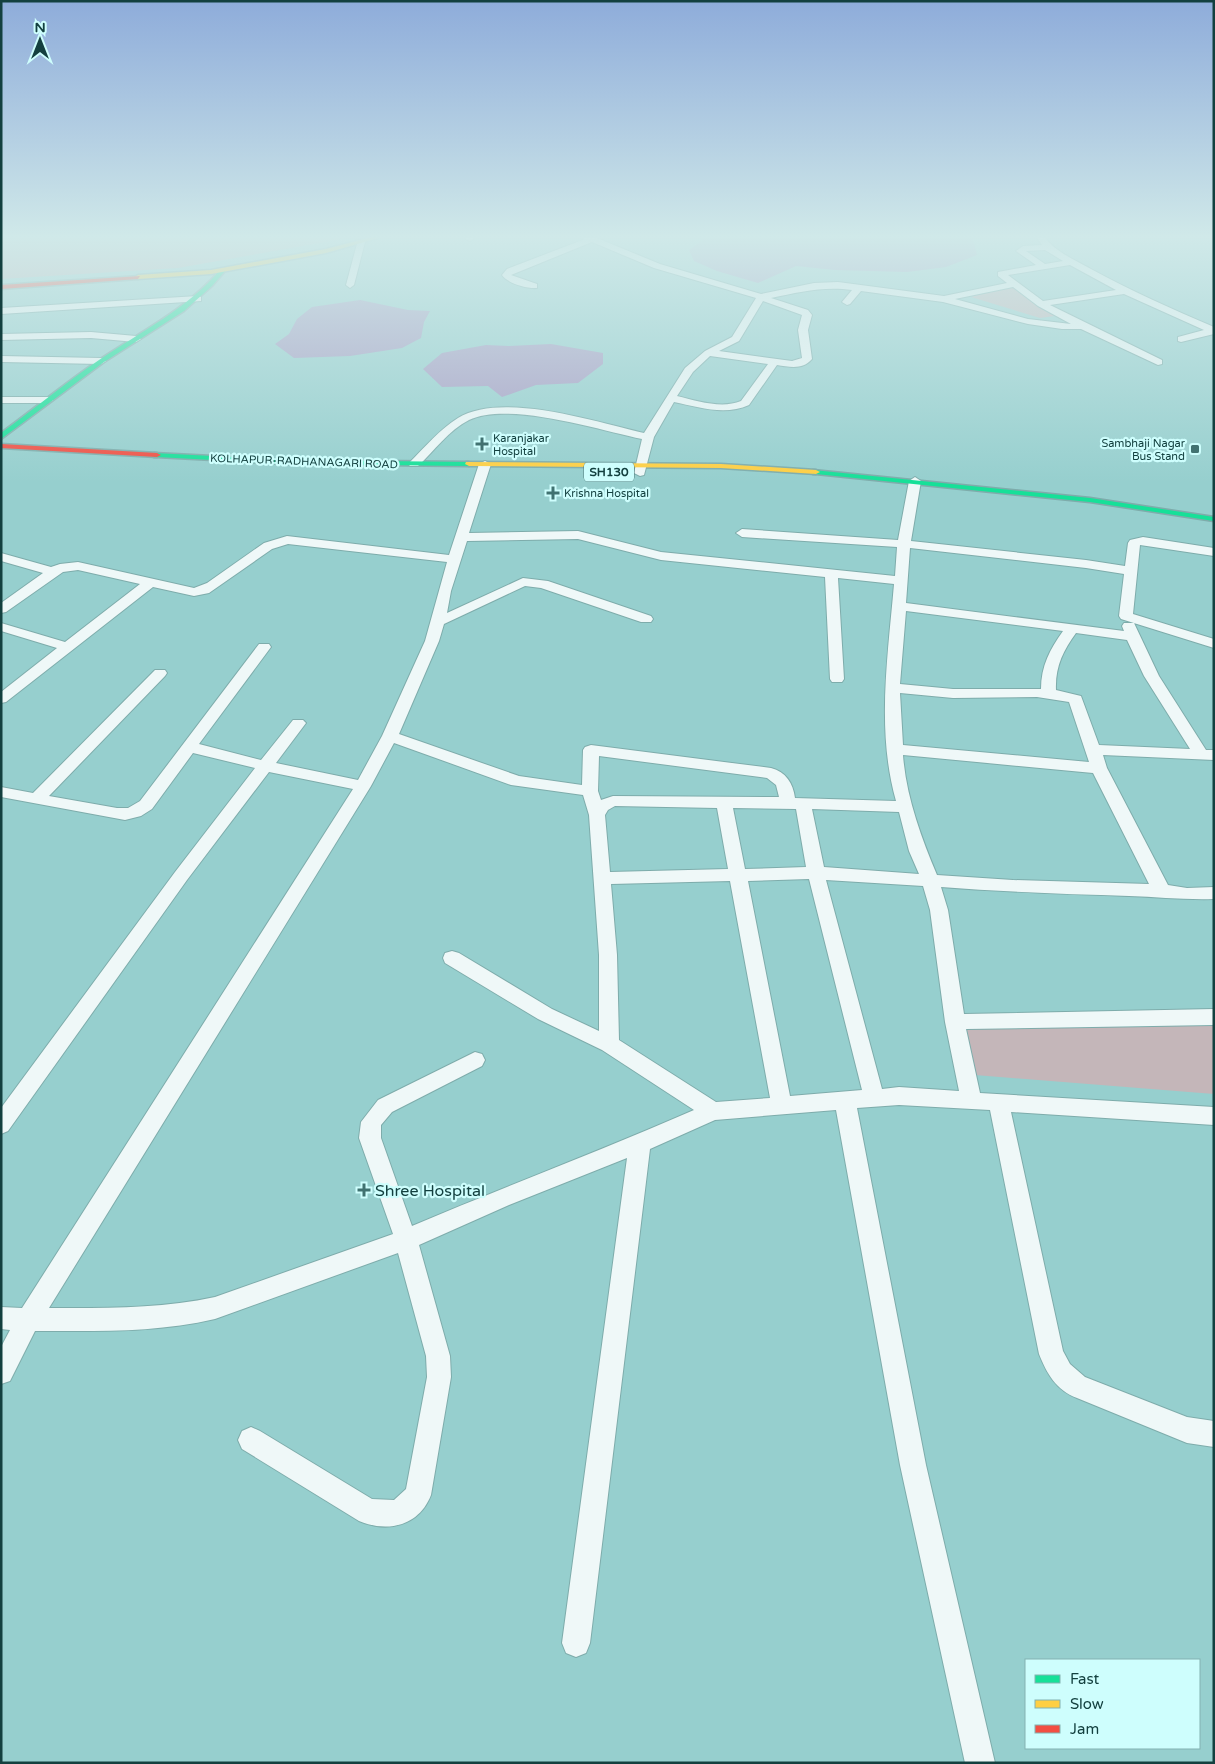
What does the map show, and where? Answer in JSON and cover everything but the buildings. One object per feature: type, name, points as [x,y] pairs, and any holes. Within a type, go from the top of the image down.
[{"type":"main road","points":[[1,437],[101,361],[168,318]]},
{"type":"main road","name":"KOLHAPUR-RADHANAGARI ROAD","points":[[1,446],[290,462],[484,467],[608,465],[640,469]]},
{"type":"main road","name":"SH130","points":[[1,454],[302,471],[484,467],[640,469],[721,466],[814,471],[1075,505],[1214,526]]},
{"type":"main road","name":"SH130","points":[[915,485],[1090,500],[1214,519]]},
{"type":"street","points":[[640,469],[648,438],[655,422],[689,370],[708,353],[736,339],[748,318]]},
{"type":"street","points":[[708,353],[774,362],[802,363],[807,359],[803,330],[806,318]]},
{"type":"street","points":[[1012,318],[1063,327],[1084,327]]},
{"type":"street","points":[[1068,318],[1158,362]]},
{"type":"street","points":[[1185,318],[1213,329]]},
{"type":"street","points":[[1182,339],[1213,329]]},
{"type":"street","points":[[1,337],[91,335],[136,339]]},
{"type":"street","points":[[1,359],[101,361]]},
{"type":"street","points":[[672,398],[721,407],[741,406],[774,362]]},
{"type":"street","points":[[1,400],[48,400]]},
{"type":"street","points":[[414,464],[461,421],[482,413],[514,409],[648,438]]},
{"type":"street","points":[[1,425],[17,425]]},
{"type":"street","points":[[1,1372],[28,1320],[363,786],[390,736],[415,682],[438,622],[444,591],[484,467]]},
{"type":"street","points":[[915,485],[904,544],[893,688],[897,778],[918,851],[931,882],[939,910],[955,1022],[971,1100]]},
{"type":"street","points":[[742,533],[904,544],[1086,564],[1129,571]]},
{"type":"street","points":[[462,537],[578,536],[661,556],[901,582]]},
{"type":"street","points":[[1,609],[60,568],[78,566],[185,591],[204,590],[268,546],[287,540],[455,559]]},
{"type":"street","points":[[1208,755],[1161,692],[1136,648],[1126,616],[1129,571],[1134,542],[1143,541],[1214,552]]},
{"type":"street","points":[[1,557],[53,572]]},
{"type":"street","points":[[830,574],[837,679]]},
{"type":"street","points":[[438,622],[524,582],[543,584],[646,619]]},
{"type":"street","points":[[1,700],[149,583]]},
{"type":"street","points":[[899,606],[1132,636]]},
{"type":"street","points":[[1126,616],[1214,644]]},
{"type":"street","points":[[1,627],[67,647]]},
{"type":"street","points":[[1049,694],[1048,676],[1054,653],[1073,628]]},
{"type":"street","points":[[1,792],[117,814],[127,815],[138,812],[146,805],[264,647]]},
{"type":"street","points":[[36,799],[160,673]]},
{"type":"street","points":[[893,688],[959,694],[1067,695],[1076,699],[1099,768],[1162,891]]},
{"type":"street","points":[[1,1125],[181,876],[298,723]]},
{"type":"street","points":[[390,736],[516,781],[590,791]]},
{"type":"street","points":[[190,746],[265,766],[363,786]]},
{"type":"street","points":[[895,749],[1099,768]]},
{"type":"street","points":[[608,1044],[608,955],[597,815],[590,791],[591,750],[771,773],[781,778],[796,803],[874,1098]]},
{"type":"street","points":[[1093,750],[1208,755]]},
{"type":"street","points":[[597,815],[602,806],[613,801],[796,803],[905,807]]},
{"type":"street","points":[[724,802],[782,1106]]},
{"type":"street","points":[[603,878],[816,873],[931,882],[1162,891],[1187,894],[1214,893]]},
{"type":"street","points":[[452,958],[545,1014],[608,1044],[713,1111]]},
{"type":"street","points":[[955,1022],[1214,1017]]},
{"type":"street","points":[[251,1440],[368,1512],[386,1516],[406,1510],[418,1495],[439,1377],[438,1356],[406,1240],[370,1138],[371,1122],[385,1106],[475,1060]]},
{"type":"street","points":[[1,1318],[28,1320],[156,1319],[187,1315],[215,1308],[406,1240],[501,1198],[640,1144],[713,1111],[899,1096],[1214,1116]]},
{"type":"street","points":[[846,1101],[913,1465],[980,1763]]},
{"type":"street","points":[[999,1102],[1051,1354],[1061,1373],[1077,1386],[1187,1430],[1214,1434]]},
{"type":"street","points":[[576,1643],[640,1144]]},
{"type":"shaded area","points":[[426,318],[421,338],[402,348],[350,356],[294,358],[275,344],[289,334],[297,319]]},
{"type":"shaded area","points":[[551,344],[603,353],[603,364],[578,383],[536,385],[502,397],[488,386],[442,387],[423,369],[442,353],[486,345]]},
{"type":"shaded area","points":[[1214,1023],[1214,1094],[975,1075],[964,1026]]},
{"type":"traffic: fast","points":[[1,437],[89,370],[169,318]]},
{"type":"traffic: fast","points":[[157,455],[290,462],[469,464]]},
{"type":"traffic: fast","points":[[816,472],[1090,500],[1214,519]]},
{"type":"traffic: slow","points":[[469,464],[721,466],[816,472]]},
{"type":"traffic: jam","points":[[1,446],[157,455]]},
{"type":"place","name":"Karanjakar Hospital","points":[[482,444]]},
{"type":"place","name":"Sambhaji Nagar Bus Stand","points":[[1195,449]]},
{"type":"place","name":"Krishna Hospital","points":[[553,493]]},
{"type":"place","name":"Shree Hospital","points":[[364,1190]]}]
